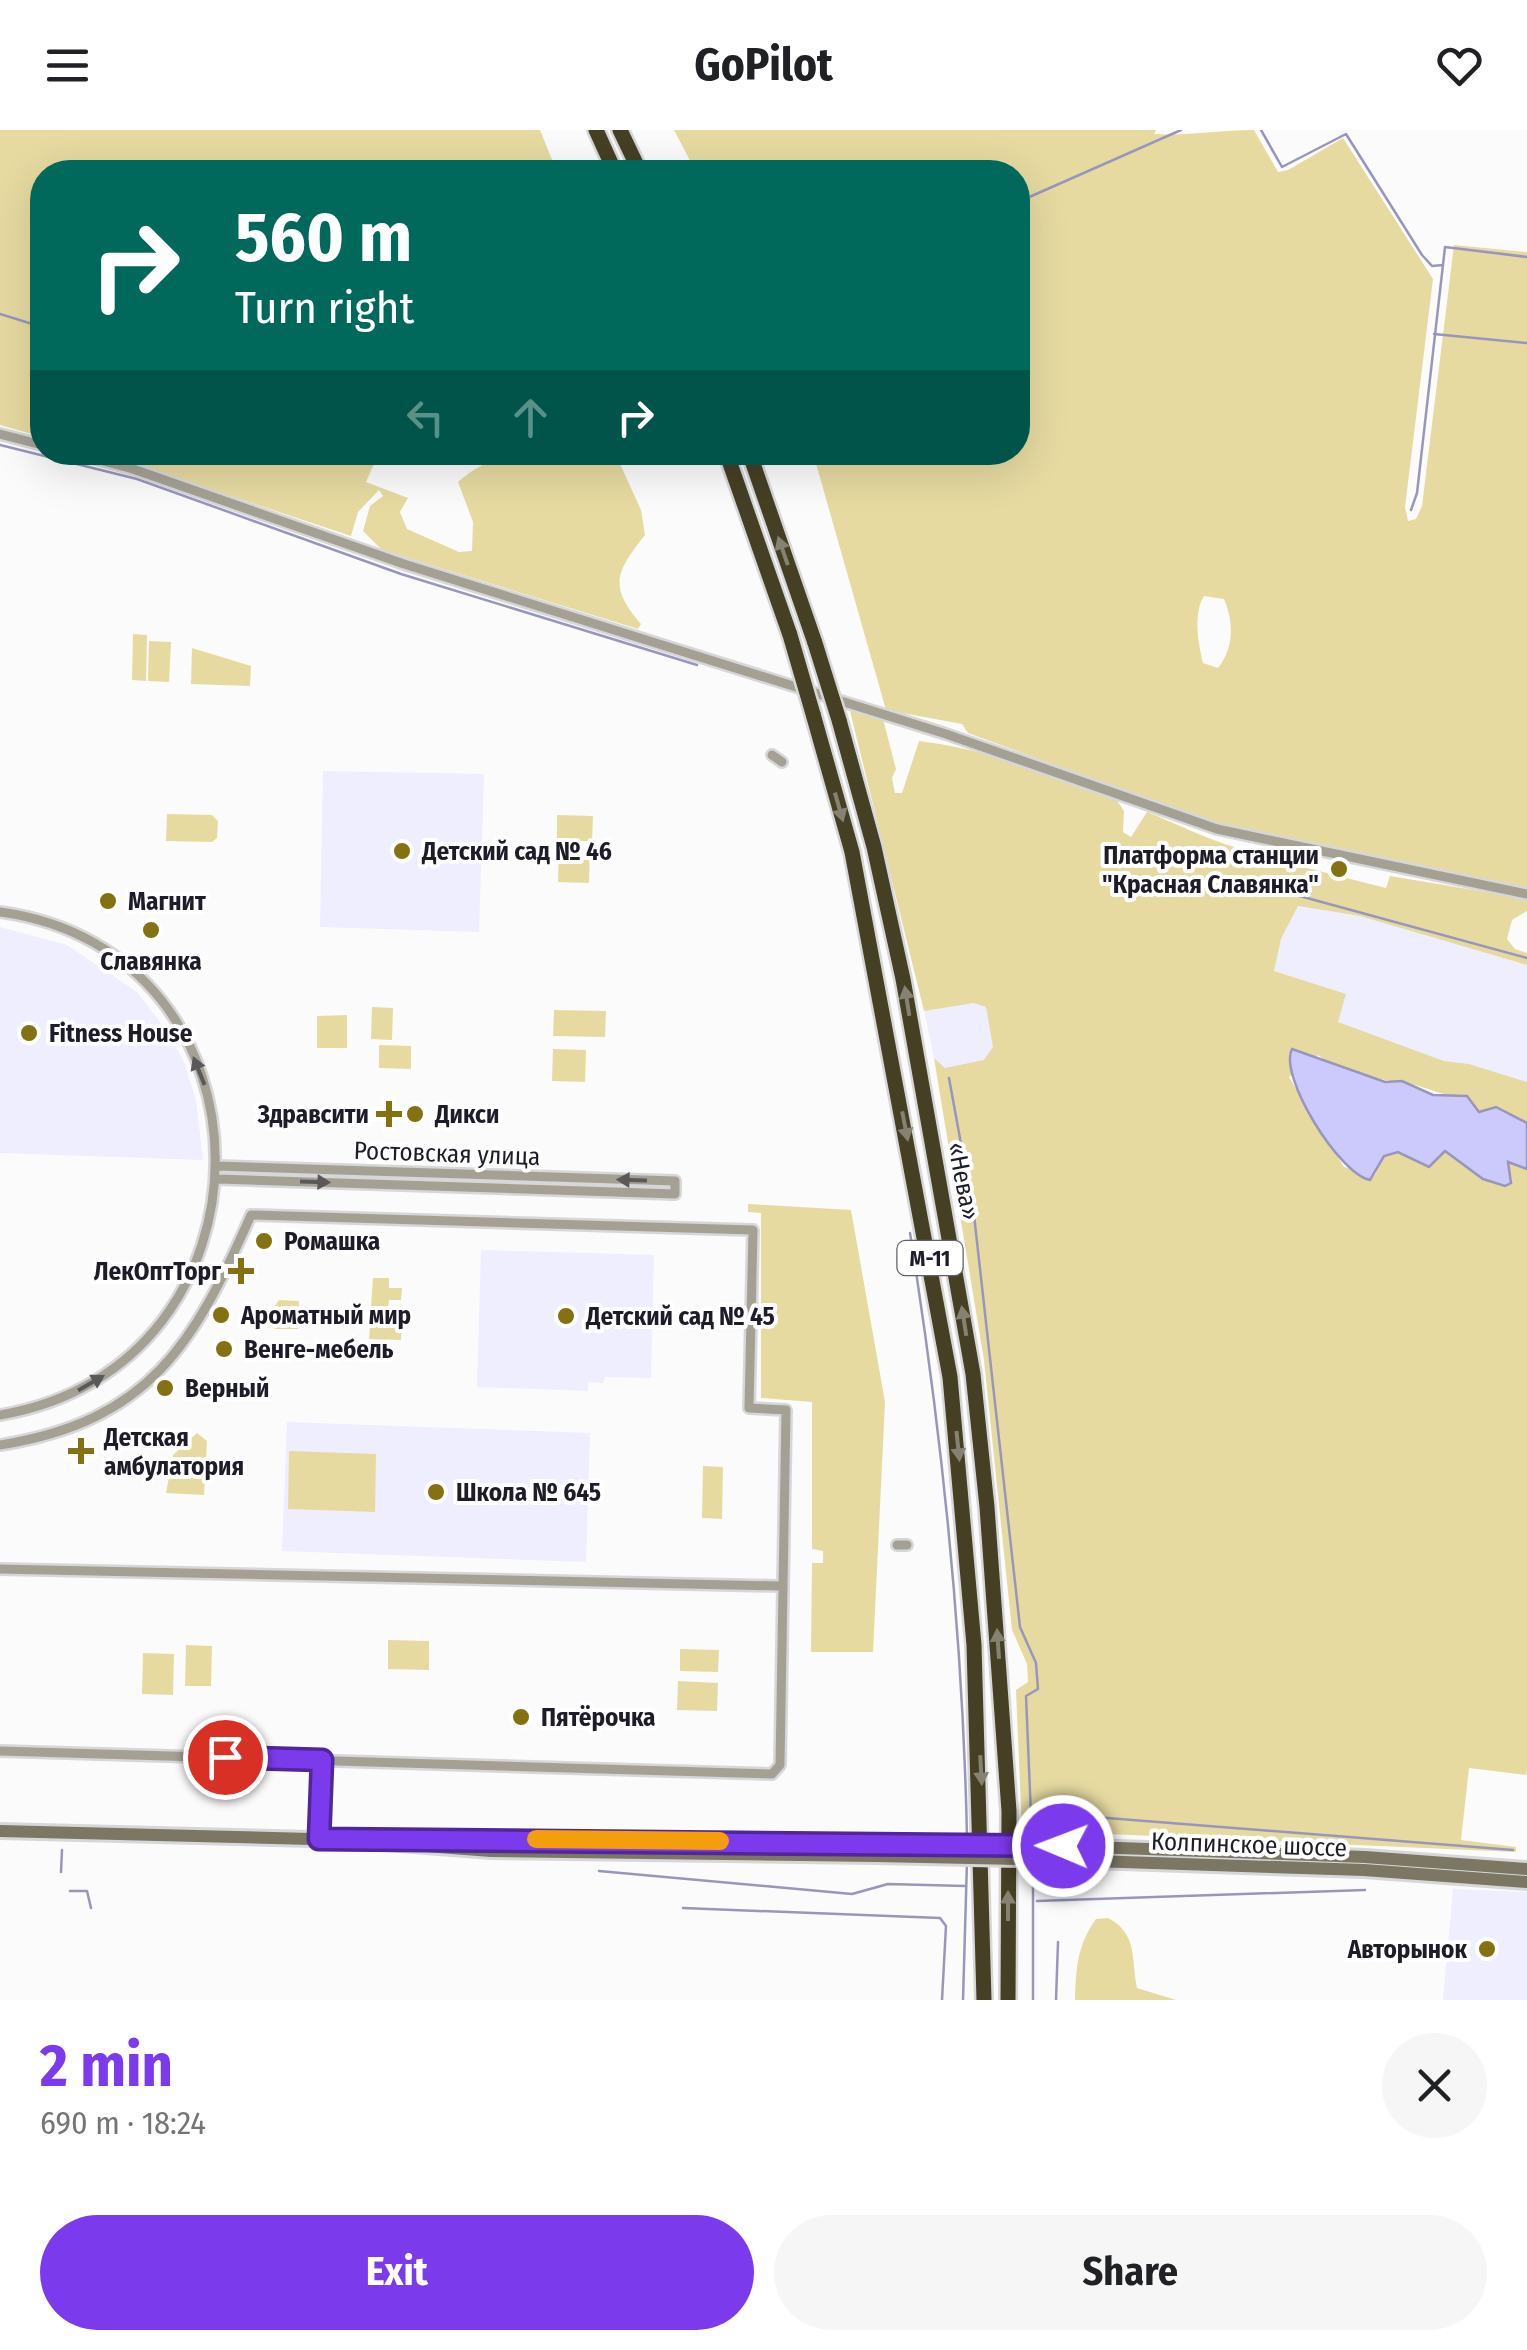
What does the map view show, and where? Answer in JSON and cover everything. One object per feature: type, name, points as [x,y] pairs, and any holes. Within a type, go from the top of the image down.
[{"type":"highway","points":[[596,130],[610,160]]},
{"type":"highway","points":[[620,130],[634,160]]},
{"type":"highway","name":"«Нева»","points":[[731,465],[790,636],[856,871],[950,1377],[974,1646],[982,1812],[984,2000]]},
{"type":"highway","name":"«Нева»","points":[[754,465],[839,720],[904,979],[972,1374],[987,1507],[1009,1812],[1008,2000]]},
{"type":"main road","name":"Колпинское шоссе","points":[[0,1831],[370,1841],[491,1852],[876,1849],[1364,1857],[1527,1869]]},
{"type":"main road","name":"Колпинское шоссе","points":[[1063,1853],[1527,1882]]},
{"type":"street","points":[[0,434],[30,442]]},
{"type":"street","points":[[117,465],[404,564],[946,734],[1217,830],[1527,894]]},
{"type":"street","points":[[0,912],[39,920],[96,947],[156,998],[184,1038],[206,1086],[218,1179],[200,1257],[176,1304],[147,1340],[87,1386],[53,1402],[0,1415]]},
{"type":"street","name":"Ростовская улица","points":[[217,1166],[675,1181],[675,1194],[218,1179]]},
{"type":"street","points":[[0,1445],[45,1438],[98,1416],[133,1395],[171,1362],[204,1316],[251,1215],[753,1230],[749,1408],[786,1410],[780,1765],[772,1774],[0,1751]]},
{"type":"street","points":[[0,1569],[781,1586]]},
{"type":"street","points":[[319,1839],[322,1760]]},
{"type":"shaded area","points":[[0,130],[540,130],[552,160],[30,160],[30,434],[0,425]]},
{"type":"shaded area","points":[[674,130],[1156,130],[1154,134],[1166,134],[1254,130],[1278,172],[1343,138],[1433,279],[1405,507],[1408,521],[1416,519],[1422,506],[1454,245],[1527,252],[1527,888],[1216,825],[968,733],[962,724],[886,710],[816,465],[1030,465],[1030,160],[690,160]],"holes":[[[1204,596],[1224,599],[1231,635],[1218,668],[1203,663],[1198,620]]]},
{"type":"shaded area","points":[[137,465],[374,465],[366,482],[408,498],[400,512],[407,529],[459,552],[472,551],[473,522],[458,482],[475,469],[483,465],[620,465],[641,510],[645,535],[622,569],[620,589],[641,624],[638,629],[382,550],[363,531],[370,506],[383,496],[379,490],[358,512],[351,536]]},
{"type":"shaded area","points":[[133,634],[147,635],[146,681],[132,680]]},
{"type":"shaded area","points":[[149,641],[171,642],[169,682],[148,681]]},
{"type":"shaded area","points":[[192,648],[251,666],[250,686],[191,684]]},
{"type":"shaded area","points":[[850,711],[883,719],[896,769],[892,778],[895,793],[902,793],[919,741],[945,745],[1019,764],[1116,799],[1124,811],[1123,832],[1131,837],[1147,812],[1231,846],[1283,855],[1287,863],[1386,888],[1390,876],[1527,899],[1527,911],[1512,920],[1507,939],[1515,949],[1527,953],[1527,965],[1360,916],[1298,906],[1281,939],[1274,971],[1346,994],[1338,1022],[1444,1061],[1469,1064],[1527,1082],[1527,1123],[1502,1110],[1479,1112],[1467,1096],[1357,1074],[1318,1055],[1289,1077],[1344,1167],[1375,1175],[1384,1156],[1398,1152],[1428,1167],[1445,1151],[1483,1179],[1505,1186],[1511,1183],[1508,1162],[1527,1169],[1527,1770],[1526,1775],[1469,1768],[1461,1840],[1516,1847],[1516,1852],[1063,1832],[1062,1818],[1047,1823],[1042,1832],[1022,1831],[1016,1690],[1028,1682],[1027,1664],[1012,1630],[984,1360],[934,1058],[945,1068],[984,1060],[993,1047],[986,1007],[974,1003],[924,1011]]},
{"type":"shaded area","name":"Детский сад № 46","points":[[323,771],[484,774],[479,932],[320,927]]},
{"type":"shaded area","points":[[167,814],[212,815],[218,821],[217,838],[212,842],[166,841]]},
{"type":"shaded area","points":[[557,815],[593,816],[592,841],[557,841]]},
{"type":"shaded area","points":[[559,849],[590,850],[589,883],[558,882]]},
{"type":"shaded area","points":[[1298,906],[1360,916],[1527,965],[1527,1082],[1469,1064],[1444,1061],[1337,1022],[1274,971],[1281,939]]},
{"type":"shaded area","points":[[0,927],[67,945],[137,992],[167,1031],[184,1062],[196,1100],[203,1160],[0,1153]]},
{"type":"shaded area","points":[[949,963],[1034,1050],[946,1069],[934,1058],[921,995]]},
{"type":"shaded area","points":[[372,1007],[393,1008],[392,1040],[371,1039]]},
{"type":"shaded area","points":[[554,1010],[606,1011],[605,1037],[553,1036]]},
{"type":"shaded area","points":[[347,1015],[347,1048],[317,1048],[317,1016]]},
{"type":"shaded area","points":[[379,1045],[411,1046],[411,1069],[379,1068]]},
{"type":"shaded area","points":[[553,1049],[586,1050],[585,1082],[552,1081]]},
{"type":"shaded area","points":[[748,1204],[851,1210],[885,1402],[873,1652],[811,1652],[812,1563],[823,1563],[823,1551],[812,1549],[812,1402],[761,1398],[761,1213],[748,1212]]},
{"type":"shaded area","name":"Детский сад № 45","points":[[481,1250],[654,1255],[651,1378],[605,1377],[603,1383],[588,1382],[588,1391],[477,1387]]},
{"type":"shaded area","points":[[373,1278],[389,1278],[389,1288],[402,1288],[401,1300],[389,1300],[388,1308],[371,1307]]},
{"type":"shaded area","points":[[279,1300],[299,1301],[298,1329],[275,1329],[266,1318]]},
{"type":"shaded area","points":[[371,1313],[402,1315],[401,1340],[369,1339]]},
{"type":"shaded area","name":"Школа № 645","points":[[287,1422],[590,1433],[586,1562],[282,1551]]},
{"type":"shaded area","points":[[197,1433],[207,1441],[204,1495],[166,1493],[173,1455]]},
{"type":"shaded area","points":[[289,1451],[376,1454],[375,1512],[288,1509]]},
{"type":"shaded area","points":[[703,1466],[723,1467],[722,1519],[702,1518]]},
{"type":"shaded area","points":[[388,1640],[429,1641],[429,1670],[388,1669]]},
{"type":"shaded area","points":[[186,1645],[212,1646],[211,1686],[185,1686]]},
{"type":"shaded area","points":[[680,1649],[719,1650],[718,1672],[680,1671]]},
{"type":"shaded area","points":[[143,1653],[174,1654],[173,1695],[142,1694]]},
{"type":"shaded area","points":[[678,1681],[718,1683],[717,1711],[677,1710]]},
{"type":"shaded area","name":"Авторынок","points":[[1453,1889],[1527,1892],[1527,2000],[1443,2000]]},
{"type":"shaded area","points":[[1108,1918],[1129,1939],[1137,1988],[1176,2000],[1075,2000],[1077,1968],[1085,1938],[1096,1919]]},
{"type":"water","points":[[1292,1049],[1385,1082],[1402,1081],[1433,1095],[1467,1096],[1479,1112],[1496,1107],[1527,1123],[1527,1169],[1508,1162],[1511,1183],[1505,1186],[1483,1179],[1445,1151],[1429,1167],[1398,1152],[1384,1156],[1370,1180],[1357,1174],[1314,1123],[1294,1080]]},
{"type":"waterway","points":[[1030,197],[1181,130]]},
{"type":"waterway","points":[[1261,130],[1282,167],[1346,134],[1422,255],[1432,266],[1443,265]]},
{"type":"waterway","points":[[1411,510],[1417,493],[1445,247],[1527,257]]},
{"type":"waterway","points":[[0,314],[30,323]]},
{"type":"waterway","points":[[1434,334],[1527,343]]},
{"type":"waterway","points":[[0,445],[30,452]]},
{"type":"waterway","points":[[81,465],[137,479],[401,574],[697,665]]},
{"type":"waterway","points":[[1296,895],[1527,958]]},
{"type":"waterway","points":[[949,1078],[974,1215],[1020,1627],[1036,1663],[1038,1689],[1026,1696],[1032,1839]]},
{"type":"waterway","points":[[910,1233],[949,1535],[961,1686],[967,1838]]},
{"type":"waterway","points":[[1031,1812],[1513,1850]]},
{"type":"waterway","points":[[61,1872],[62,1850]]},
{"type":"waterway","points":[[963,2000],[967,1861]]},
{"type":"waterway","points":[[1033,1867],[1033,2000]]},
{"type":"waterway","points":[[599,1871],[852,1894],[888,1884],[965,1886]]},
{"type":"waterway","points":[[1037,1901],[1365,1890]]},
{"type":"waterway","points":[[70,1891],[87,1891],[91,1908]]},
{"type":"waterway","points":[[683,1908],[940,1918],[946,1926],[942,2000]]},
{"type":"waterway","points":[[1056,2000],[1058,1942]]},
{"type":"slow traffic","points":[[536,1839],[720,1841]]},
{"type":"place","name":"Детский сад № 46","points":[[402,851]]},
{"type":"place","name":"Платформа станции \"Красная Славянка\"","points":[[1339,869]]},
{"type":"place","name":"Магнит","points":[[108,901]]},
{"type":"place","name":"Славянка","points":[[151,930]]},
{"type":"place","name":"Fitness House","points":[[29,1033]]},
{"type":"place","name":"Здравсити","points":[[389,1114]]},
{"type":"place","name":"Дикси","points":[[415,1114]]},
{"type":"place","name":"Ромашка","points":[[264,1241]]},
{"type":"place","name":"ЛекОптТорг","points":[[241,1271]]},
{"type":"place","name":"Ароматный мир","points":[[221,1315]]},
{"type":"place","name":"Детский сад № 45","points":[[566,1316]]},
{"type":"place","name":"Венге-мебель","points":[[224,1349]]},
{"type":"place","name":"Верный","points":[[165,1388]]},
{"type":"place","name":"Детская амбулатория","points":[[81,1451]]},
{"type":"place","name":"Школа № 645","points":[[436,1492]]},
{"type":"place","name":"Пятёрочка","points":[[521,1717]]},
{"type":"place","name":"Авторынок","points":[[1487,1949]]},
{"type":"route","points":[[225,1757],[322,1760],[319,1839],[451,1837],[1063,1846]]}]
